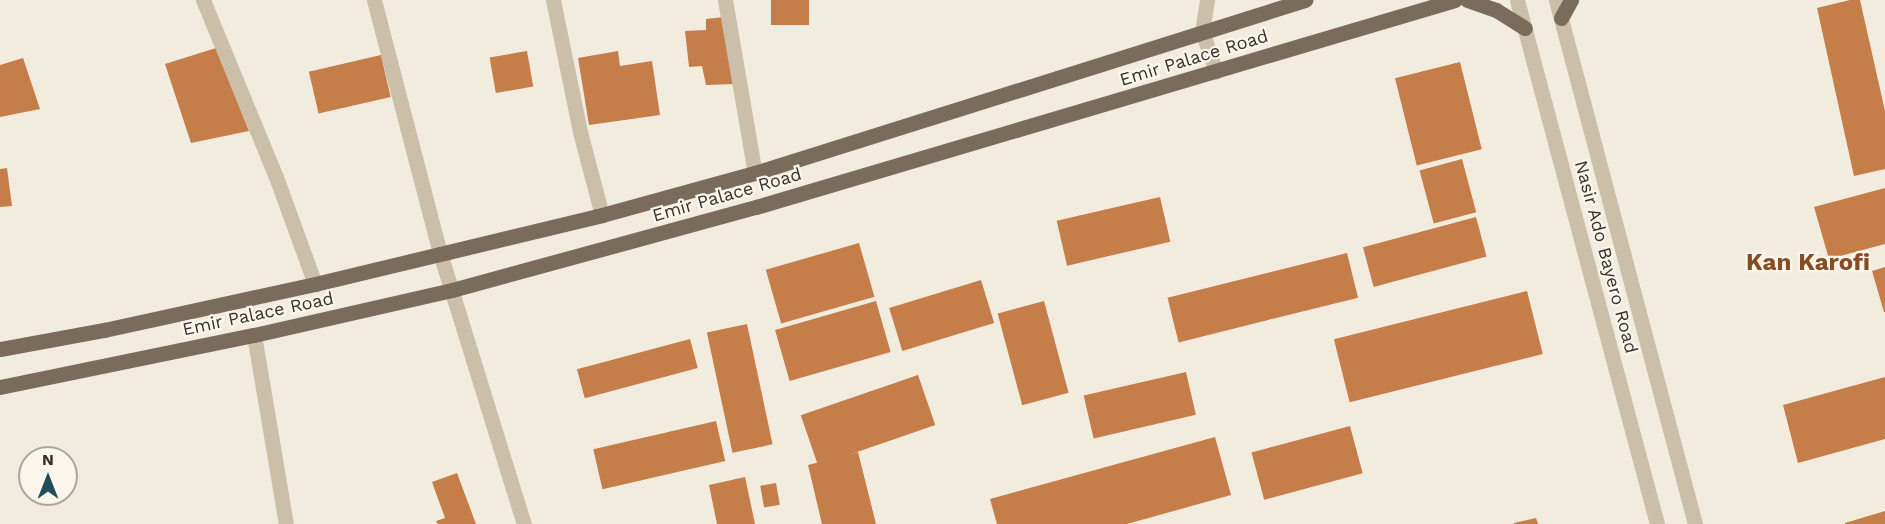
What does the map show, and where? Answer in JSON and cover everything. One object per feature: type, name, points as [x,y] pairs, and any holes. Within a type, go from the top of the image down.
[{"type":"main road","name":"Emir Palace Road","points":[[0,349],[104,330],[315,284],[602,215],[754,173],[1305,0]]},
{"type":"main road","name":"Emir Palace Road","points":[[0,387],[254,336],[452,290],[756,207],[1455,0]]},
{"type":"main road","points":[[1467,0],[1496,10],[1525,28]]},
{"type":"main road","points":[[1561,18],[1571,0]]},
{"type":"street","points":[[203,0],[276,177],[315,284]]},
{"type":"street","points":[[374,0],[440,253],[524,524]]},
{"type":"street","points":[[553,0],[580,132],[602,215]]},
{"type":"street","points":[[725,0],[754,173]]},
{"type":"street","points":[[1208,0],[1202,31],[1216,72]]},
{"type":"street","name":"Nasir Ado Bayero Road","points":[[1517,0],[1657,524]]},
{"type":"street","points":[[1557,0],[1695,524]]},
{"type":"street","points":[[254,336],[286,524]]},
{"type":"building","points":[[771,0],[809,0],[809,25],[771,25]]},
{"type":"building","points":[[1850,0],[1860,0],[1885,111],[1885,169],[1854,176],[1817,8]]},
{"type":"building","points":[[724,17],[735,84],[706,85],[702,66],[689,67],[685,31],[706,30],[706,19]]},
{"type":"building","points":[[216,48],[249,131],[191,143],[165,64]]},
{"type":"building","points":[[527,51],[533,86],[496,93],[490,58]]},
{"type":"building","points":[[618,51],[620,66],[652,61],[660,115],[589,125],[578,58]]},
{"type":"building","points":[[381,55],[391,97],[319,114],[309,72]]},
{"type":"building","points":[[23,58],[40,109],[0,117],[0,65]]},
{"type":"building","points":[[1460,62],[1482,149],[1417,166],[1395,78]]},
{"type":"building","points":[[1462,159],[1476,212],[1434,224],[1419,170]]},
{"type":"building","points":[[7,168],[12,206],[0,207],[0,169]]},
{"type":"building","points":[[1885,188],[1885,244],[1829,259],[1814,207]]},
{"type":"building","points":[[1160,197],[1170,242],[1067,266],[1057,221]]},
{"type":"building","points":[[1476,217],[1487,257],[1374,287],[1363,247]]},
{"type":"building","points":[[859,243],[874,297],[781,324],[766,270]]},
{"type":"building","points":[[1347,253],[1358,298],[1179,342],[1167,298]]},
{"type":"building","points":[[1885,267],[1885,312],[1884,312],[1872,271]]},
{"type":"building","points":[[981,280],[994,323],[902,351],[889,308]]},
{"type":"building","points":[[1527,291],[1543,354],[1350,402],[1334,339]]},
{"type":"building","points":[[876,301],[891,352],[790,381],[775,330]]},
{"type":"building","points":[[1044,301],[1069,393],[1022,405],[998,313]]},
{"type":"building","points":[[747,324],[773,444],[732,453],[707,333]]},
{"type":"building","points":[[690,339],[698,368],[585,398],[577,369]]},
{"type":"building","points":[[1186,372],[1196,415],[1094,438],[1084,396]]},
{"type":"building","points":[[918,375],[935,425],[818,465],[801,415]]},
{"type":"building","points":[[1885,377],[1885,439],[1798,463],[1783,405]]},
{"type":"building","points":[[716,421],[725,461],[602,489],[593,449]]},
{"type":"building","points":[[1350,426],[1363,473],[1264,500],[1251,452]]},
{"type":"building","points":[[1215,437],[1231,495],[1127,524],[997,524],[990,499]]},
{"type":"building","points":[[858,452],[876,524],[822,524],[808,465]]},
{"type":"building","points":[[457,473],[476,524],[438,524],[436,521],[445,518],[432,482]]},
{"type":"building","points":[[745,477],[755,524],[717,524],[709,485]]},
{"type":"building","points":[[776,483],[780,505],[764,507],[760,486]]},
{"type":"building","points":[[1885,511],[1885,524],[1845,524],[1845,523]]},
{"type":"building","points":[[1536,518],[1538,524],[1514,524],[1514,523]]},
{"type":"district","name":"Kan Karofi","points":[[1808,263]]}]
